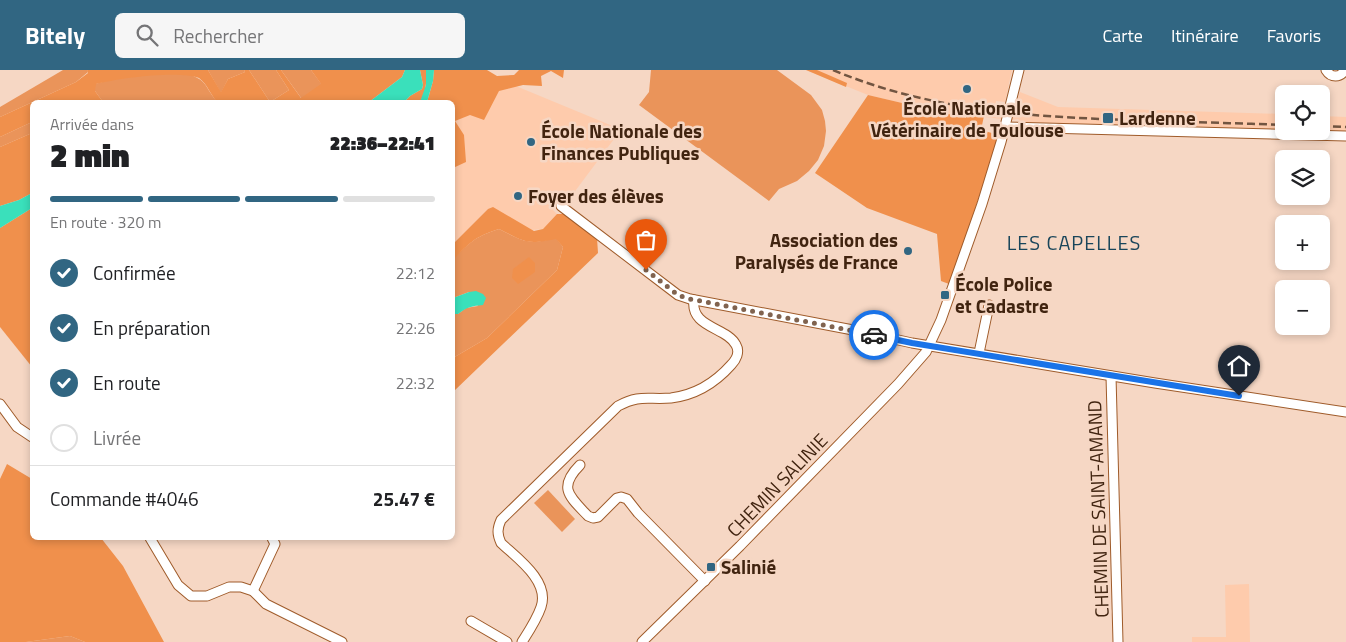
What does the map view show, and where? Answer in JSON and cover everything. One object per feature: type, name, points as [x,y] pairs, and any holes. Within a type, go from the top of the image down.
[{"type":"street","name":"CHEMIN SALINIE","points":[[642,642],[705,581],[918,362],[942,320],[1006,127],[1019,70]]},
{"type":"street","points":[[1326,70],[1328,73],[1336,76],[1339,76],[1345,70]]},
{"type":"street","points":[[1006,127],[1346,136]]},
{"type":"street","points":[[561,206],[678,295],[694,300],[929,345],[1111,376],[1346,412]]},
{"type":"street","points":[[522,642],[542,604],[541,590],[536,578],[501,543],[498,537],[498,526],[618,406],[644,397],[669,398],[693,392],[710,384],[732,364],[738,353],[736,345],[731,339],[695,314],[694,300]]},
{"type":"street","points":[[979,353],[989,305]]},
{"type":"street","name":"CHEMIN DE SAINT-AMAND","points":[[1111,376],[1118,642]]},
{"type":"street","points":[[0,404],[17,427],[30,436]]},
{"type":"street","points":[[580,465],[570,474],[567,482],[568,493],[588,516],[598,517],[617,498],[627,499],[638,514],[705,581]]},
{"type":"street","points":[[151,540],[178,585],[191,596],[207,596],[229,587],[241,587],[253,591],[266,604],[342,642]]},
{"type":"street","points":[[253,591],[275,544],[273,540]]},
{"type":"street","points":[[471,621],[507,642]]},
{"type":"shaded area","points":[[63,70],[87,70],[88,72],[76,82],[37,100],[30,100],[30,103],[0,117],[0,107]]},
{"type":"shaded area","points":[[87,70],[208,70],[221,92],[228,79],[245,72],[244,70],[249,70],[269,100],[216,100],[199,78],[178,75],[119,79],[96,84],[95,91],[102,100],[37,100],[76,82],[88,73]]},
{"type":"shaded area","points":[[208,70],[244,70],[245,72],[228,79],[221,93]]},
{"type":"shaded area","points":[[249,70],[276,70],[289,90],[273,100],[269,100]]},
{"type":"shaded area","points":[[276,70],[281,70],[301,98],[321,84],[311,70],[405,70],[402,77],[372,100],[273,100],[289,90]]},
{"type":"shaded area","points":[[281,70],[311,70],[328,93],[309,100],[303,100]]},
{"type":"shaded area","points":[[420,70],[426,70],[426,86],[421,100],[406,100],[422,89]]},
{"type":"shaded area","points":[[434,70],[487,70],[497,76],[514,75],[519,70],[564,70],[563,78],[551,71],[541,76],[542,86],[523,85],[499,91],[484,120],[470,115],[455,121],[455,100],[428,100]]},
{"type":"shaded area","points":[[477,70],[615,127],[617,135],[567,202],[565,204],[561,201],[553,210],[557,214],[543,229],[532,230],[488,209],[455,242],[455,100],[437,100]]},
{"type":"shaded area","points":[[651,70],[777,70],[811,95],[822,110],[826,131],[824,146],[818,160],[797,181],[779,189],[769,201],[639,105],[649,92]]},
{"type":"shaded area","points":[[806,70],[1012,70],[1005,102],[996,101],[996,109],[1014,112],[1020,92],[1058,107],[1275,114],[1275,132],[1023,124],[1018,119],[1012,120],[1013,116],[1003,115],[1002,119],[967,115],[966,118],[868,95]]},
{"type":"shaded area","points":[[806,70],[817,70],[847,83],[846,87]]},
{"type":"shaded area","points":[[181,72],[201,80],[216,100],[102,100],[95,91],[95,84],[124,76]]},
{"type":"shaded area","points":[[868,95],[966,118],[966,115],[984,116],[981,130],[999,135],[949,284],[941,281],[937,234],[867,208],[815,173]]},
{"type":"shaded area","points":[[30,103],[30,123],[0,137],[0,117]]},
{"type":"shaded area","points":[[1330,116],[1346,117],[1346,134],[1330,134]]},
{"type":"shaded area","points":[[455,121],[464,135],[466,162],[455,167]]},
{"type":"shaded area","points":[[30,123],[30,134],[0,147],[0,137]]},
{"type":"shaded area","points":[[30,134],[30,194],[0,206],[0,147]]},
{"type":"shaded area","points":[[493,207],[534,231],[543,229],[557,214],[565,214],[597,238],[598,253],[455,390],[455,357],[487,338],[557,270],[563,247],[556,239],[538,242],[526,241],[499,229],[484,234],[473,241],[455,258],[455,242],[488,209]]},
{"type":"shaded area","points":[[30,209],[30,364],[0,327],[0,228]]},
{"type":"shaded area","points":[[499,229],[515,237],[532,242],[556,238],[563,247],[557,270],[487,338],[455,357],[455,314],[466,308],[478,306],[469,292],[455,297],[455,257],[484,234]]},
{"type":"shaded area","points":[[529,257],[535,263],[535,272],[518,284],[512,278],[513,269]]},
{"type":"shaded area","points":[[7,464],[30,478],[30,540],[103,540],[123,566],[164,642],[85,642],[70,636],[26,642],[0,642],[0,479]]},
{"type":"shaded area","points":[[548,490],[575,519],[562,532],[534,503]]},
{"type":"shaded area","points":[[1249,584],[1250,642],[1192,642],[1192,637],[1226,637],[1225,585]]},
{"type":"shaded area","points":[[70,636],[85,642],[26,642]]},
{"type":"water","points":[[405,70],[420,70],[422,89],[406,100],[372,100],[402,77]]},
{"type":"water","points":[[426,70],[434,70],[428,100],[421,100],[426,85]]},
{"type":"water","points":[[30,194],[30,209],[0,228],[0,206]]},
{"type":"water","points":[[476,291],[483,294],[486,298],[483,305],[470,307],[455,314],[455,297]]},
{"type":"railway","points":[[833,70],[869,84],[905,94],[979,109],[1055,117],[1275,125]]},
{"type":"railway","points":[[1330,126],[1346,127]]},
{"type":"way so far","points":[[646,270],[678,295],[690,299],[874,335]]},
{"type":"place","name":"École Nationale Vétérinaire de Toulouse","points":[[967,89]]},
{"type":"place","name":"Lardenne","points":[[1108,118]]},
{"type":"place","name":"École Nationale des Finances Publiques","points":[[531,142]]},
{"type":"place","name":"Foyer des élèves","points":[[518,196]]},
{"type":"place","name":"Association des Paralysés de France","points":[[908,251]]},
{"type":"place","name":"École Police et Cadastre","points":[[945,295]]},
{"type":"place","name":"Salinié","points":[[711,567]]},
{"type":"district","name":"LES CAPELLES","points":[[1074,243]]},
{"type":"route","points":[[874,335],[912,343],[1239,396]]}]
